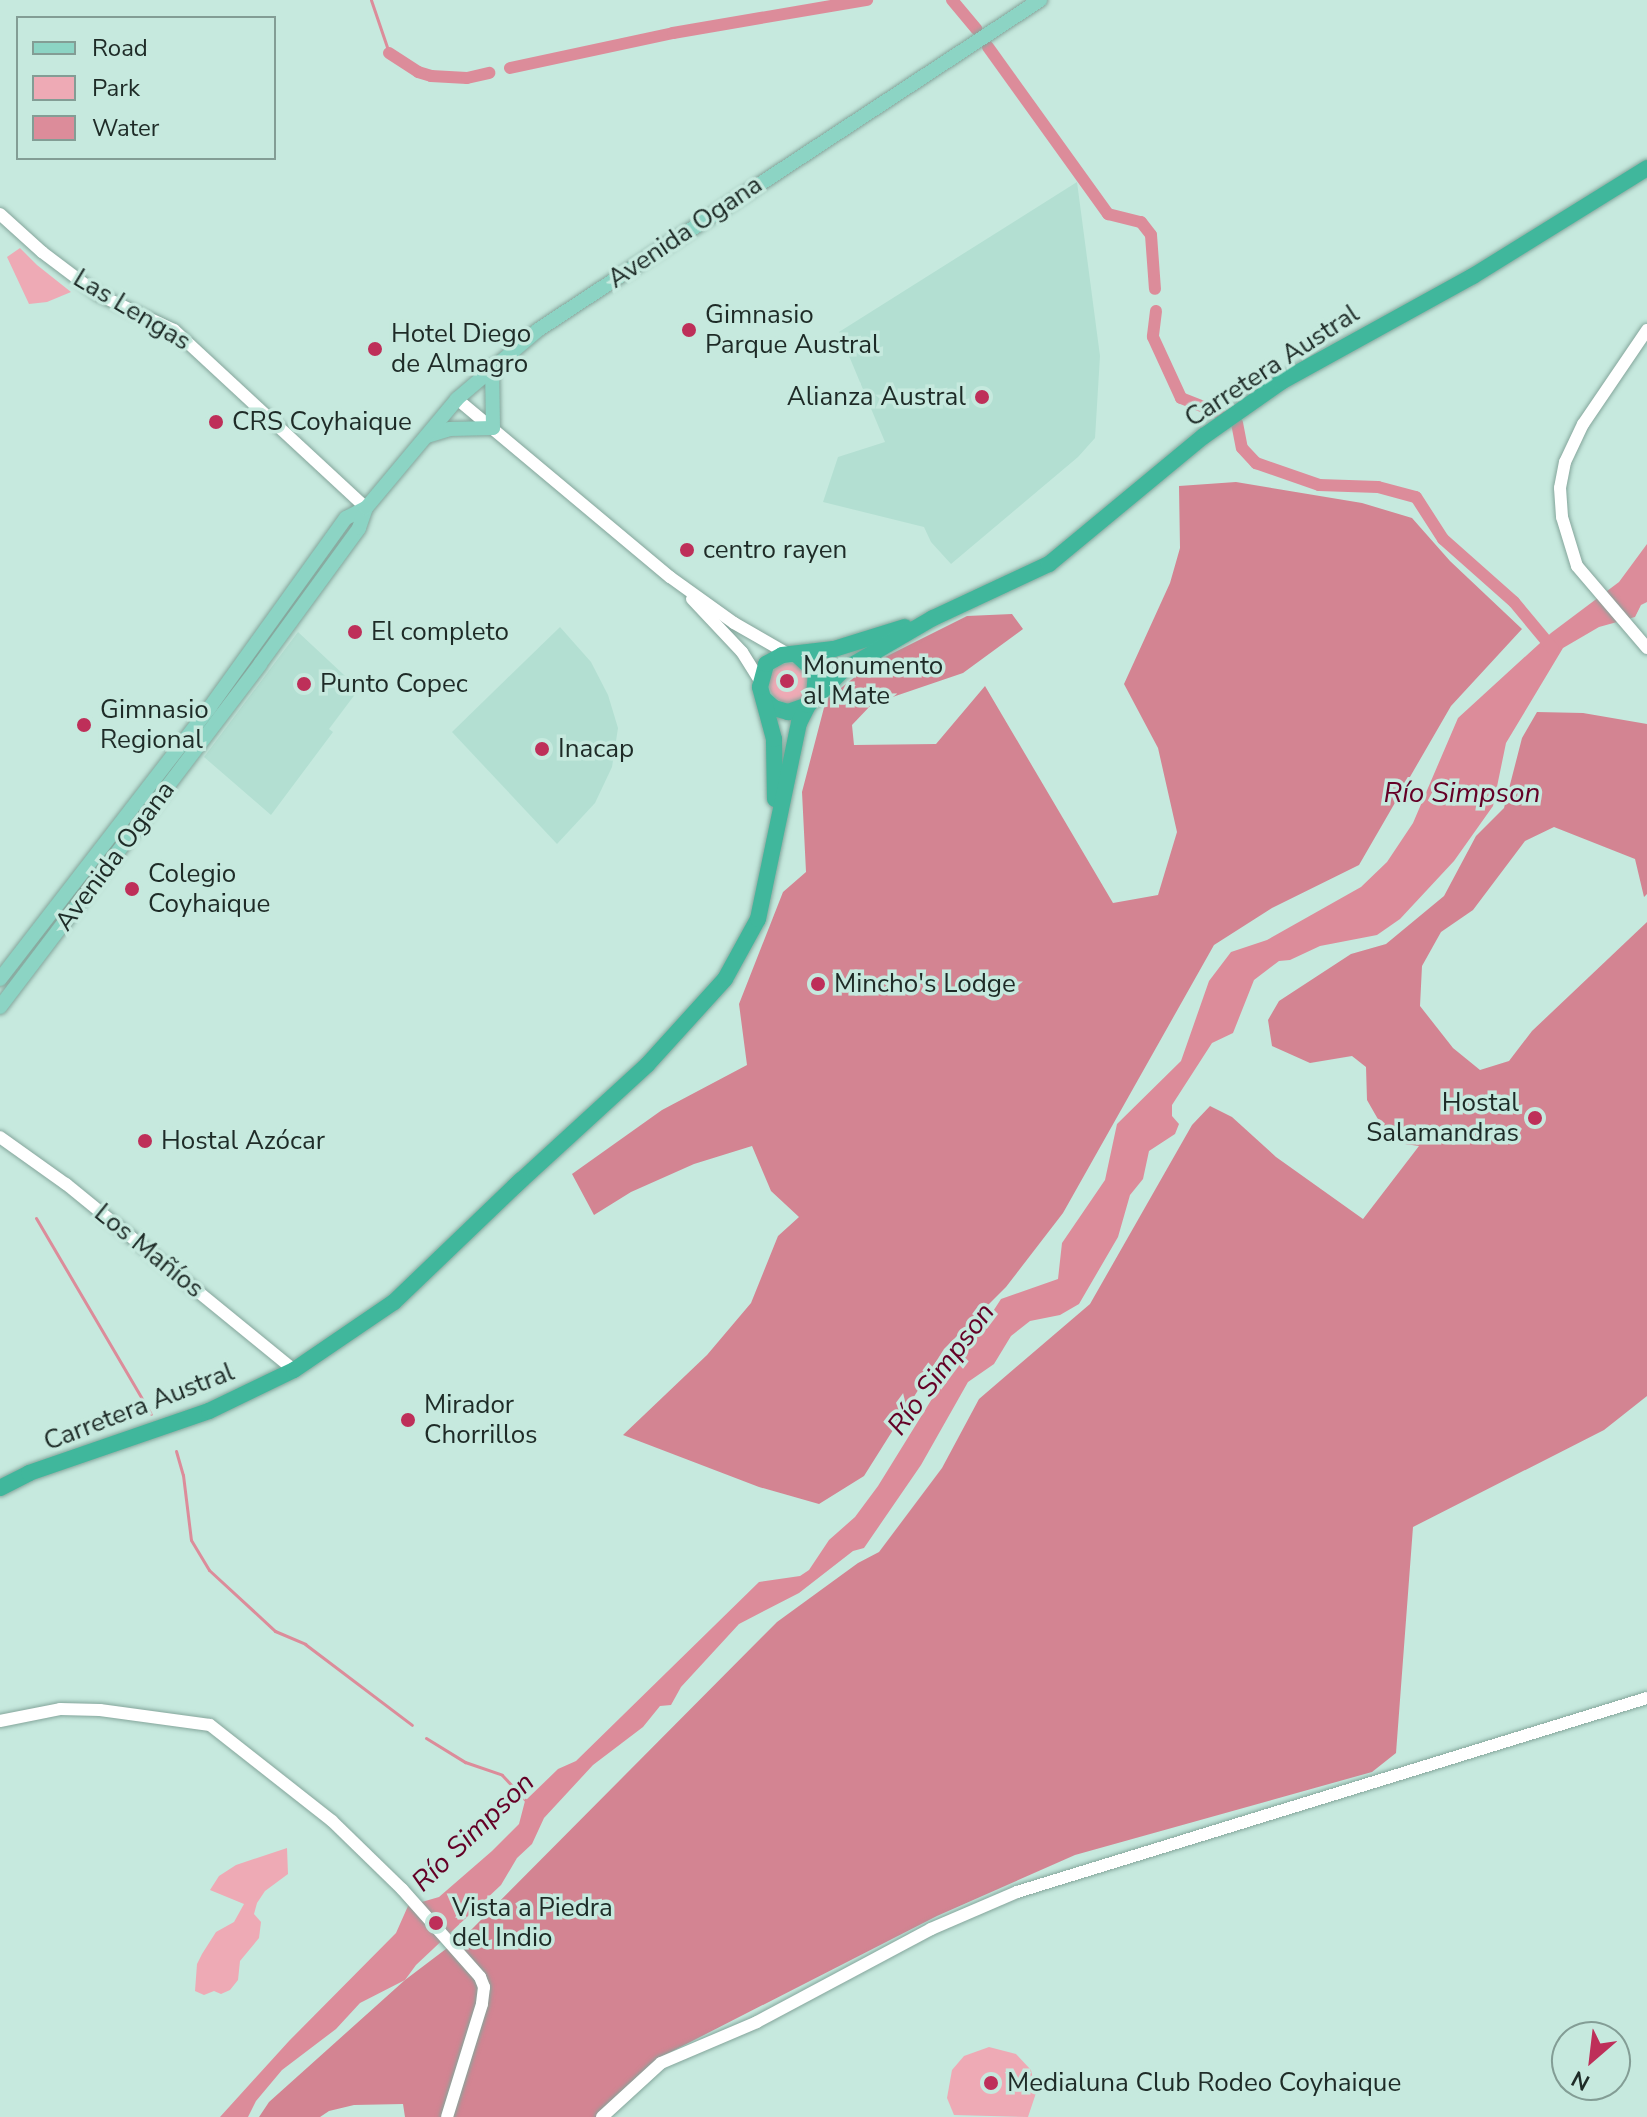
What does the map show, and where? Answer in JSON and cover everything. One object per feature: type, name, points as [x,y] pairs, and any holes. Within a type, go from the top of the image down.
[{"type":"highway","name":"Carretera Austral","points":[[0,1488],[29,1473],[209,1411],[294,1370],[394,1302],[515,1186],[584,1127],[725,979],[758,919],[791,748],[810,702],[842,671],[933,618],[1049,564],[1204,436],[1281,382],[1473,276],[1647,168]]},
{"type":"highway","name":"Carretera Austral","points":[[793,655],[834,649],[933,618]]},
{"type":"highway","points":[[760,681],[766,664],[793,655],[816,673],[810,702],[795,711],[781,711],[764,699]]},
{"type":"highway","name":"Carretera Austral","points":[[760,681],[774,739],[775,838]]},
{"type":"main road","name":"Avenida Ogana","points":[[0,1007],[260,664],[359,528],[366,508],[457,399],[492,367],[607,284],[1040,0]]},
{"type":"main road","points":[[427,436],[450,429],[493,428],[492,367]]},
{"type":"main road","name":"Avenida Ogana","points":[[0,979],[210,707],[346,518],[366,508]]},
{"type":"street","name":"Las Lengas","points":[[0,214],[42,252],[99,295],[174,330],[366,508]]},
{"type":"street","points":[[1644,645],[1577,566],[1562,517],[1560,488],[1565,462],[1583,424],[1647,330]]},
{"type":"street","points":[[457,399],[670,577],[734,623],[793,655]]},
{"type":"street","points":[[670,577],[742,652],[760,681]]},
{"type":"street","name":"Los Mañíos","points":[[0,1137],[66,1184],[294,1370]]},
{"type":"street","points":[[602,2117],[661,2063],[757,2022],[931,1929],[1017,1892],[1647,1698]]},
{"type":"street","points":[[0,1721],[73,1709],[210,1725],[332,1821],[402,1889],[472,1964],[480,1977],[484,1996],[447,2117]]},
{"type":"shaded area","name":"Alianza Austral","points":[[1077,182],[1100,356],[1095,438],[1078,457],[951,564],[931,542],[924,527],[823,502],[838,457],[885,442],[839,332]]},
{"type":"shaded area","points":[[1236,482],[1362,503],[1412,518],[1450,561],[1522,629],[1451,706],[1359,865],[1272,908],[1214,945],[1063,1213],[1006,1287],[944,1349],[864,1476],[819,1504],[759,1487],[623,1435],[707,1355],[751,1303],[778,1236],[799,1217],[771,1191],[752,1146],[694,1164],[631,1192],[594,1215],[572,1174],[662,1110],[747,1065],[739,1004],[783,892],[806,872],[802,792],[826,700],[871,664],[967,616],[1012,614],[1023,629],[963,673],[872,704],[852,725],[854,745],[936,744],[985,686],[1113,903],[1158,895],[1177,832],[1158,748],[1124,684],[1170,583],[1180,548],[1179,486]]},
{"type":"shaded area","name":"Inacap","points":[[560,627],[591,662],[608,695],[618,728],[612,767],[595,803],[557,844],[452,732]]},
{"type":"shaded area","points":[[298,632],[359,689],[329,729],[333,732],[271,815],[204,757]]},
{"type":"shaded area","points":[[1537,712],[1583,713],[1647,724],[1647,894],[1644,897],[1635,859],[1554,827],[1525,841],[1473,910],[1441,932],[1422,966],[1420,1006],[1453,1048],[1480,1070],[1509,1061],[1532,1031],[1647,922],[1647,1396],[1604,1430],[1413,1527],[1396,1753],[1372,1772],[1075,1855],[937,1916],[659,2058],[596,2117],[405,2117],[403,2104],[354,2105],[329,2111],[320,2117],[259,2117],[269,2102],[405,1980],[471,1930],[777,1622],[858,1563],[879,1552],[942,1468],[979,1399],[1090,1304],[1192,1125],[1210,1106],[1232,1117],[1276,1157],[1363,1219],[1419,1146],[1391,1142],[1367,1100],[1366,1067],[1352,1056],[1310,1063],[1272,1046],[1268,1020],[1279,1001],[1351,954],[1386,944],[1444,896],[1476,836],[1504,808],[1522,738]]},
{"type":"green space","points":[[20,248],[71,292],[47,302],[29,304],[7,257]]},
{"type":"green space","points":[[789,663],[803,669],[809,683],[803,697],[789,703],[775,697],[769,683],[775,669]]},
{"type":"green space","points":[[287,1848],[288,1874],[265,1891],[257,1903],[254,1914],[261,1922],[259,1938],[240,1961],[238,1980],[230,1990],[221,1994],[214,1991],[204,1995],[195,1991],[197,1964],[202,1954],[216,1932],[234,1922],[244,1904],[210,1890],[219,1876],[236,1865]]},
{"type":"green space","name":"Medialuna Club Rodeo Coyhaique","points":[[989,2047],[1016,2054],[1031,2070],[1036,2093],[1028,2117],[954,2115],[947,2098],[952,2070],[964,2056]]},
{"type":"water","name":"Río Simpson","points":[[1647,544],[1647,602],[1641,605],[1635,617],[1599,627],[1563,648],[1506,743],[1493,806],[1454,861],[1400,919],[1377,935],[1320,946],[1290,960],[1279,961],[1254,980],[1233,1033],[1212,1043],[1172,1105],[1172,1116],[1179,1124],[1175,1134],[1149,1151],[1143,1179],[1130,1195],[1118,1237],[1079,1304],[1060,1315],[1030,1321],[1011,1336],[994,1364],[968,1382],[921,1465],[864,1548],[853,1551],[799,1593],[739,1624],[681,1687],[671,1705],[660,1706],[643,1727],[593,1765],[544,1818],[532,1844],[517,1858],[501,1885],[416,1965],[405,1980],[360,2003],[336,2029],[282,2070],[256,2101],[248,2117],[220,2117],[289,2041],[396,1933],[408,1906],[439,1897],[492,1851],[519,1824],[525,1801],[558,1769],[576,1761],[759,1582],[800,1576],[809,1570],[829,1540],[855,1517],[878,1486],[956,1360],[975,1339],[1001,1299],[1058,1279],[1062,1243],[1105,1180],[1117,1124],[1181,1061],[1209,981],[1231,952],[1267,940],[1361,887],[1387,862],[1413,823],[1458,718],[1551,633],[1619,582]]},
{"type":"waterway","points":[[371,0],[389,53]]},
{"type":"waterway","points":[[510,68],[673,33],[867,0]]},
{"type":"waterway","points":[[952,0],[976,29]]},
{"type":"waterway","points":[[988,47],[1108,214],[1141,222],[1151,235],[1155,289]]},
{"type":"waterway","points":[[389,53],[418,72],[431,76],[467,78],[489,73]]},
{"type":"waterway","points":[[1156,311],[1153,337],[1181,398],[1219,413]]},
{"type":"waterway","points":[[1237,423],[1242,448],[1256,463],[1319,485],[1378,487],[1416,497],[1443,539],[1514,602],[1553,649]]},
{"type":"waterway","points":[[36,1218],[151,1414]]},
{"type":"waterway","points":[[176,1451],[183,1475],[191,1540],[209,1570],[275,1631],[305,1644],[412,1725]]},
{"type":"waterway","points":[[426,1738],[465,1762],[502,1775],[528,1803]]},
{"type":"place","name":"Gimnasio Parque Austral","points":[[689,330]]},
{"type":"place","name":"Hotel Diego de Almagro","points":[[375,349]]},
{"type":"place","name":"Alianza Austral","points":[[982,397]]},
{"type":"place","name":"CRS Coyhaique","points":[[216,422]]},
{"type":"place","name":"centro rayen","points":[[687,550]]},
{"type":"place","name":"El completo","points":[[355,632]]},
{"type":"place","name":"Monumento al Mate","points":[[787,681]]},
{"type":"place","name":"Punto Copec","points":[[304,684]]},
{"type":"place","name":"Gimnasio Regional","points":[[84,725]]},
{"type":"place","name":"Inacap","points":[[542,749]]},
{"type":"place","name":"Colegio Coyhaique","points":[[132,889]]},
{"type":"place","name":"Mincho's Lodge","points":[[818,984]]},
{"type":"place","name":"Hostal Salamandras","points":[[1535,1118]]},
{"type":"place","name":"Hostal Azócar","points":[[145,1141]]},
{"type":"place","name":"Mirador Chorrillos","points":[[408,1420]]},
{"type":"place","name":"Vista a Piedra del Indio","points":[[436,1923]]},
{"type":"place","name":"Medialuna Club Rodeo Coyhaique","points":[[991,2083]]}]
